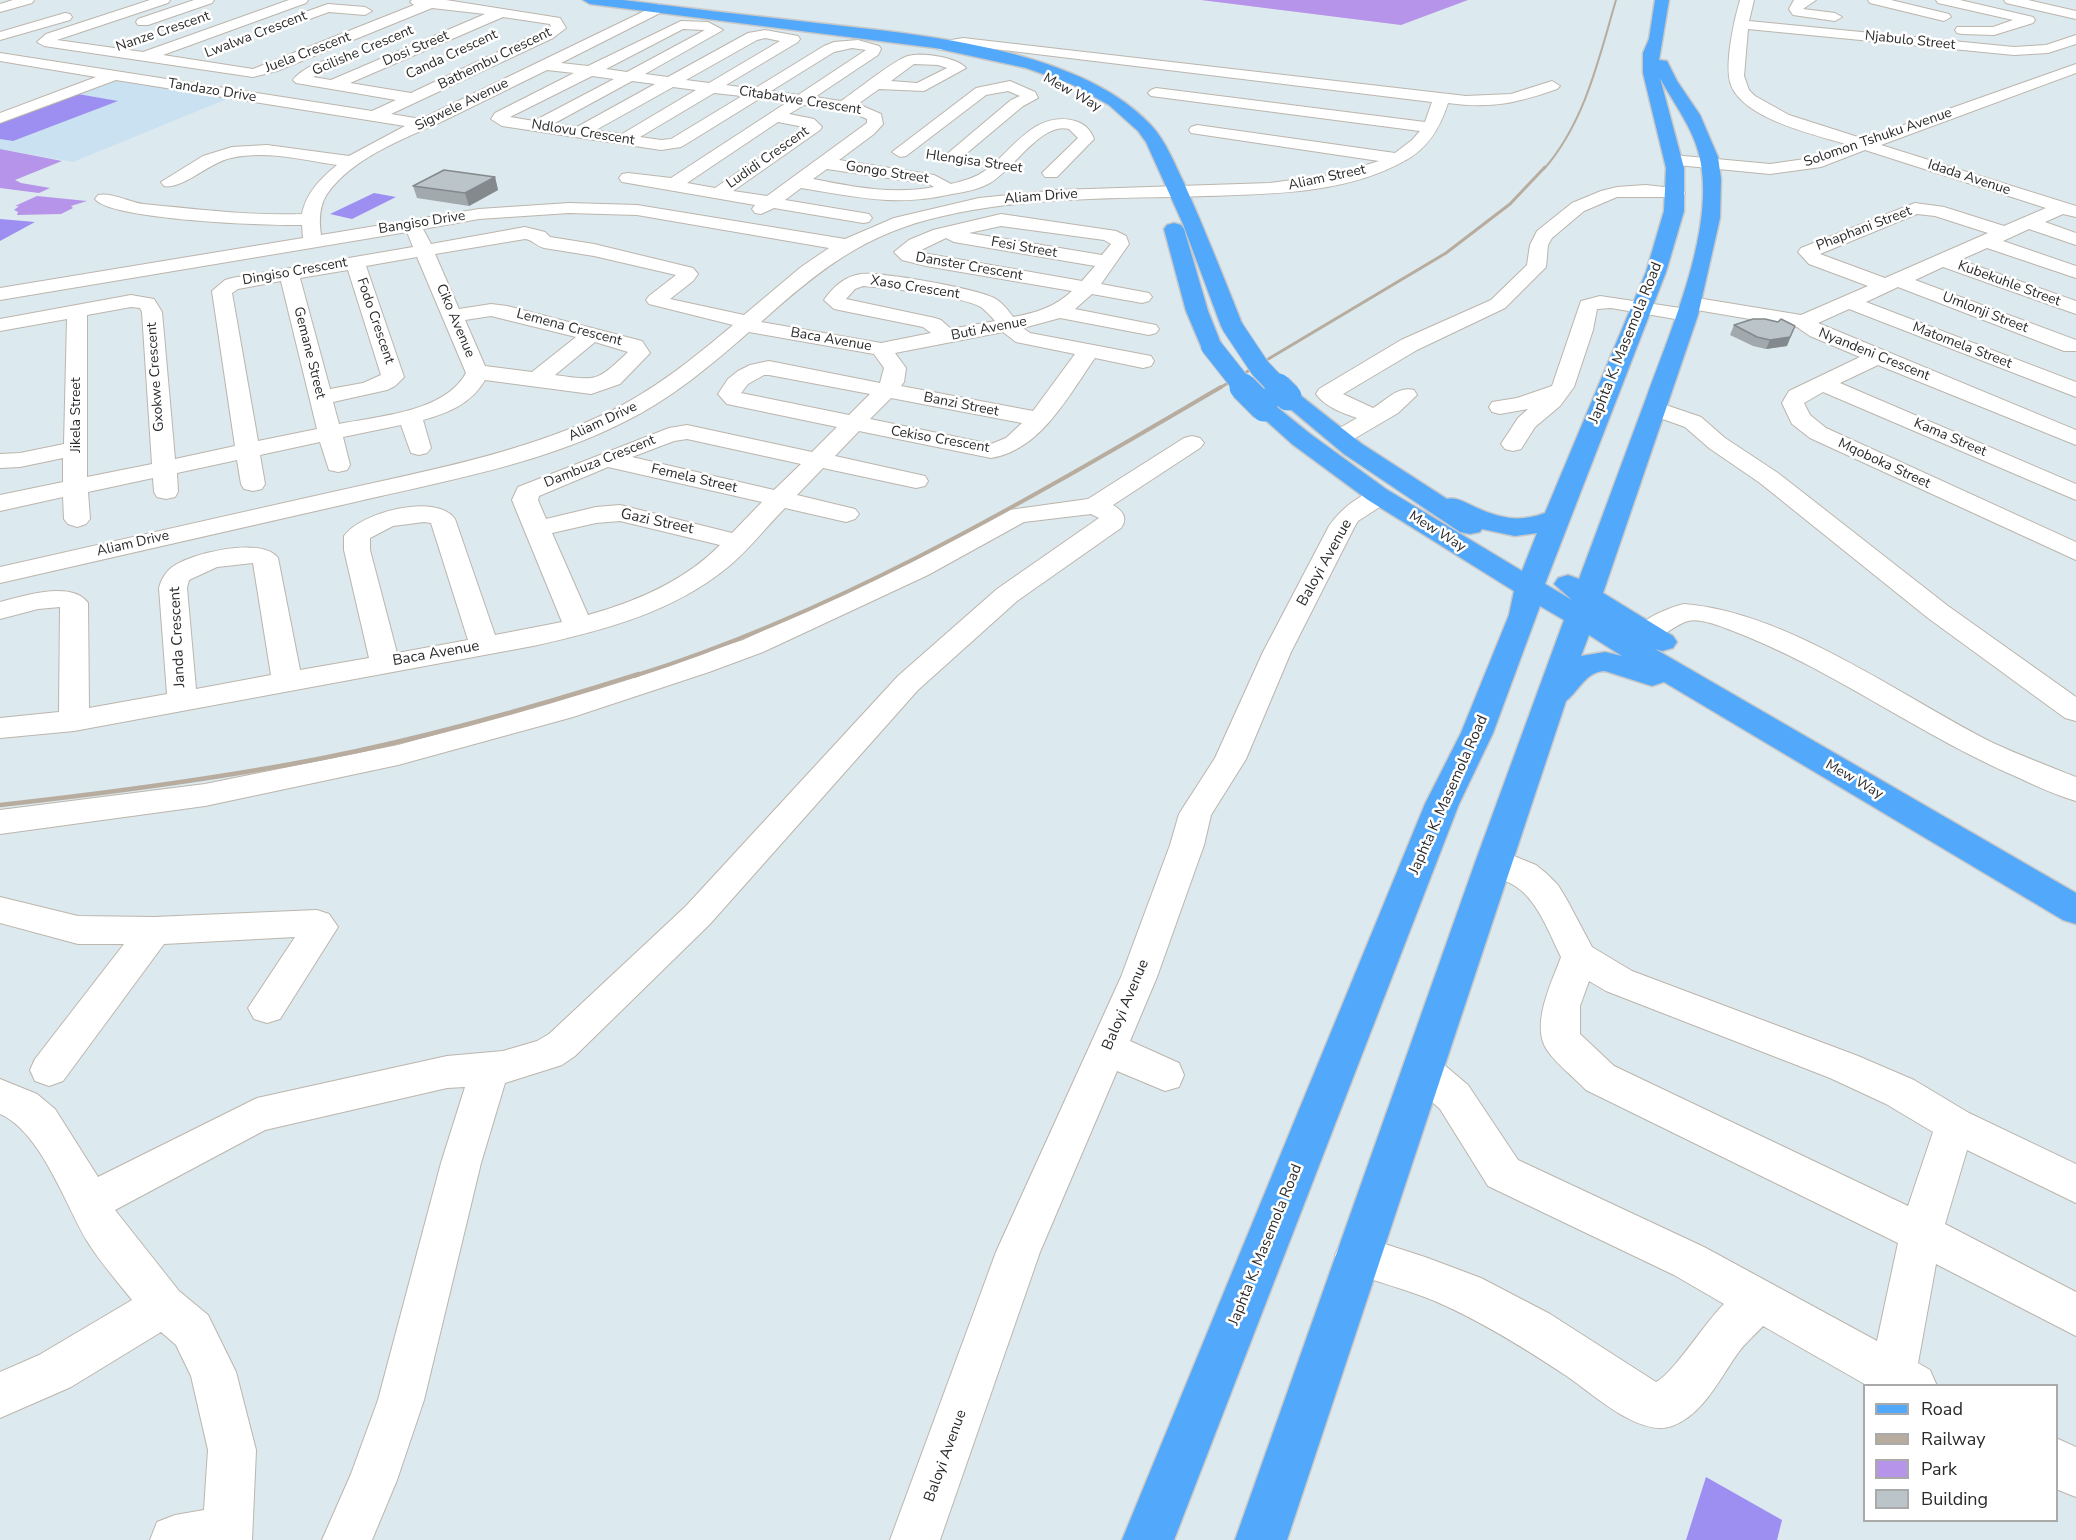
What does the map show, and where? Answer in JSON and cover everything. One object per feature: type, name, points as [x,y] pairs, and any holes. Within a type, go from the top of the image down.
[{"type":"main road","name":"Mew Way","points":[[590,0],[939,45],[1033,72],[1095,103],[1117,120],[1135,140],[1168,192],[1232,326],[1260,368],[1288,397],[1339,438],[1390,488]]},
{"type":"main road","name":"Japhta K. Masemola Road","points":[[1148,1540],[1442,804],[1477,733],[1524,615],[1534,577],[1556,518],[1660,263],[1674,211],[1676,192],[1673,160],[1651,73],[1651,53],[1656,39],[1662,0]]},
{"type":"main road","name":"Japhta K. Masemola Road","points":[[1261,1540],[1494,860],[1689,309],[1704,255],[1711,203],[1711,164],[1692,117],[1674,92],[1664,71],[1656,39]]},
{"type":"main road","name":"Mew Way","points":[[1168,192],[1175,230],[1197,311],[1211,346],[1249,394],[1309,446],[1390,488],[1583,606],[1707,694],[2076,910]]},
{"type":"main road","points":[[1660,263],[1700,270]]},
{"type":"main road","points":[[1390,488],[1501,526],[1528,528],[1556,518]]},
{"type":"main road","name":"Mew Way","points":[[1583,606],[1647,632],[2076,886]]},
{"type":"main road","points":[[1549,703],[1580,668],[1606,662],[1631,668],[1707,694]]},
{"type":"street","name":"Juela Crescent","points":[[163,0],[45,40],[248,73],[265,71],[435,2]]},
{"type":"street","points":[[129,27],[207,0]]},
{"type":"street","points":[[0,118],[144,57],[301,0]]},
{"type":"street","name":"Bathembu Crescent","points":[[374,116],[559,28],[555,21],[538,17],[435,2],[404,0]]},
{"type":"street","name":"Idada Avenue","points":[[1747,0],[1742,24],[1738,80],[1747,98],[1782,118],[2069,210]]},
{"type":"street","points":[[1809,0],[1799,3],[1796,9],[1798,12],[1848,18]]},
{"type":"street","points":[[1875,0],[1944,17]]},
{"type":"street","points":[[1917,25],[1989,32],[2033,22],[1943,0]]},
{"type":"street","points":[[2011,0],[2076,15]]},
{"type":"street","name":"Bathembu Crescent","points":[[466,8],[480,2]]},
{"type":"street","points":[[1864,12],[1891,4]]},
{"type":"street","name":"Bathembu Crescent","points":[[500,12],[518,5]]},
{"type":"street","points":[[0,8],[18,15]]},
{"type":"street","name":"Lwalwa Crescent","points":[[269,30],[327,8],[370,9],[334,23]]},
{"type":"street","name":"Gcilishe Crescent","points":[[434,22],[466,8]]},
{"type":"street","name":"Sigwele Avenue","points":[[313,241],[311,209],[319,193],[368,152],[659,8]]},
{"type":"street","points":[[538,17],[554,9]]},
{"type":"street","points":[[0,36],[84,11]]},
{"type":"street","name":"Dosi Street","points":[[331,86],[500,12]]},
{"type":"street","points":[[537,126],[716,29],[690,24],[676,26],[589,71]]},
{"type":"street","name":"Njabulo Street","points":[[1742,24],[2014,51],[2048,49],[2073,33]]},
{"type":"street","name":"Canda Crescent","points":[[471,26],[500,29]]},
{"type":"street","points":[[581,132],[756,35],[770,34],[794,39],[625,139]]},
{"type":"street","points":[[73,46],[107,35]]},
{"type":"street","name":"Nanze Crescent","points":[[108,51],[141,40]]},
{"type":"street","points":[[939,45],[963,42],[987,44],[1323,99],[1436,113]]},
{"type":"street","name":"Ndlovu Crescent","points":[[589,71],[499,118],[502,121],[661,145],[675,143],[835,46],[848,44],[874,49],[799,100]]},
{"type":"street","name":"Lwalwa Crescent","points":[[182,63],[215,51]]},
{"type":"street","points":[[219,69],[250,56]]},
{"type":"street","name":"Tandazo Drive","points":[[0,57],[424,124]]},
{"type":"street","name":"Gcilishe Crescent","points":[[347,58],[301,78],[303,81],[331,86],[414,98]]},
{"type":"street","name":"Citabatwe Crescent","points":[[545,65],[844,106],[871,114],[876,119],[875,124],[868,131],[736,226]]},
{"type":"street","name":"Solomon Tshuku Avenue","points":[[1673,160],[1770,169],[1815,163],[2076,68]]},
{"type":"street","points":[[1111,72],[1436,113],[1466,101],[1506,100],[1552,86]]},
{"type":"street","name":"Canda Crescent","points":[[371,92],[393,82]]},
{"type":"street","points":[[844,106],[877,84]]},
{"type":"street","points":[[900,152],[981,91],[1010,86],[1030,95],[1030,98],[1015,104],[949,159]]},
{"type":"street","points":[[1156,93],[1323,99]]},
{"type":"street","points":[[1280,156],[1323,99]]},
{"type":"street","points":[[674,184],[799,100]]},
{"type":"street","points":[[1179,112],[1419,143]]},
{"type":"street","points":[[447,113],[502,121]]},
{"type":"street","name":"Aliam Street","points":[[1168,192],[1272,179],[1362,172],[1398,158],[1419,143],[1436,113]]},
{"type":"street","name":"Ludidi Crescent","points":[[717,194],[814,127],[808,122],[774,117]]},
{"type":"street","points":[[798,182],[894,197],[948,189],[981,181],[1043,128],[1062,123],[1075,125],[1086,139],[1051,173]]},
{"type":"street","points":[[1362,172],[1339,165],[1280,156],[1198,138],[1292,141],[1398,158]]},
{"type":"street","name":"Hlengisa Street","points":[[849,144],[1100,181]]},
{"type":"street","points":[[170,182],[216,157],[258,149],[354,162]]},
{"type":"street","name":"Gongo Street","points":[[823,163],[934,180],[948,189]]},
{"type":"street","points":[[1214,176],[1272,179]]},
{"type":"street","points":[[628,178],[674,184],[678,187],[863,218]]},
{"type":"street","points":[[1376,417],[1346,406],[1327,394],[1409,345],[1498,304],[1536,267],[1539,244],[1544,235],[1578,207],[1601,196],[1617,192],[1646,190],[1676,192]]},
{"type":"street","name":"Aliam Drive","points":[[0,575],[436,476],[548,445],[592,428],[670,386],[814,266],[845,246],[898,222],[975,203],[1055,195],[1168,192]]},
{"type":"street","points":[[104,199],[124,206],[204,215],[261,220],[310,219]]},
{"type":"street","name":"Bangiso Drive","points":[[0,294],[490,213],[581,208],[637,210],[845,246]]},
{"type":"street","name":"Phaphani Street","points":[[1887,284],[1816,260],[1808,252],[1915,208],[1938,211],[1994,236]]},
{"type":"street","points":[[1093,232],[1112,210]]},
{"type":"street","name":"Nyandeni Crescent","points":[[2069,210],[2026,222],[1803,322],[1813,330],[2076,438]]},
{"type":"street","name":"Danster Crescent","points":[[1086,287],[914,258],[904,252],[940,234],[1006,220],[1093,232]]},
{"type":"street","points":[[2026,222],[2076,239]]},
{"type":"street","name":"Ciko Avenue","points":[[0,503],[410,416],[453,402],[465,393],[477,373],[414,225]]},
{"type":"street","name":"Buti Avenue","points":[[881,349],[1009,325],[1060,312],[1070,305],[1086,287],[1120,242],[1109,236],[1093,232]]},
{"type":"street","name":"Baca Avenue","points":[[0,728],[74,721],[579,628],[653,601],[694,580],[739,542],[886,390],[895,375],[895,368],[881,349],[746,323],[656,300],[686,277],[688,274],[686,272],[601,252],[544,242],[538,236],[529,233],[424,250]]},
{"type":"street","name":"Fesi Street","points":[[940,234],[1107,262]]},
{"type":"street","points":[[1994,236],[2076,272]]},
{"type":"street","name":"Dingiso Crescent","points":[[247,450],[222,291],[227,286],[238,282],[424,250]]},
{"type":"street","name":"Kubekuhle Street","points":[[1942,260],[2076,308]]},
{"type":"street","name":"Fodo Crescent","points":[[320,398],[376,386],[393,377],[354,262]]},
{"type":"street","name":"Gemane Street","points":[[289,273],[330,433]]},
{"type":"street","name":"Xaso Crescent","points":[[947,337],[935,325],[928,322],[849,307],[837,304],[834,300],[854,282],[874,281],[984,300],[1009,325]]},
{"type":"street","points":[[1887,284],[1933,306]]},
{"type":"street","name":"Umlonji Street","points":[[1887,284],[2074,345]]},
{"type":"street","points":[[1086,287],[1142,297]]},
{"type":"street","name":"Gxokwe Crescent","points":[[1,324],[131,301],[144,302],[148,305],[152,312],[166,492]]},
{"type":"street","points":[[1513,444],[1526,423],[1552,401],[1563,387],[1583,330],[1588,305],[1600,302],[1640,308],[1689,309],[1803,322]]},
{"type":"street","name":"Matomela Street","points":[[1848,302],[2076,390]]},
{"type":"street","name":"Lemena Crescent","points":[[453,316],[498,310],[634,346],[639,354],[612,379],[599,385],[582,387],[537,379]]},
{"type":"street","name":"Jikela Street","points":[[77,311],[75,488],[77,519]]},
{"type":"street","points":[[1060,312],[1149,329]]},
{"type":"street","points":[[0,349],[1,324]]},
{"type":"street","points":[[1009,325],[1023,338],[1143,361]]},
{"type":"street","points":[[477,373],[537,379],[591,335]]},
{"type":"street","points":[[2026,371],[2074,345]]},
{"type":"street","name":"Cekiso Crescent","points":[[853,424],[991,452],[1015,443],[1089,351]]},
{"type":"street","name":"Mqoboka Street","points":[[1877,357],[1802,393],[1794,400],[1800,419],[1812,429],[2076,552]]},
{"type":"street","name":"Banzi Street","points":[[853,424],[735,399],[730,396],[729,391],[749,374],[769,368],[1036,419]]},
{"type":"street","name":"Kama Street","points":[[1823,384],[2076,493]]},
{"type":"street","points":[[1500,407],[1522,404],[1563,387]]},
{"type":"street","points":[[1339,438],[1376,417],[1406,395]]},
{"type":"street","points":[[1654,408],[1693,422],[1717,442],[1769,478],[1938,612],[2076,711]]},
{"type":"street","points":[[410,416],[419,448]]},
{"type":"street","name":"Dambuza Crescent","points":[[579,628],[539,528],[525,500],[527,492],[669,435],[687,432],[817,460]]},
{"type":"street","points":[[330,433],[338,465]]},
{"type":"street","points":[[0,822],[206,795],[398,755],[562,710],[699,666],[753,646],[815,619],[919,568],[1018,515],[1095,506],[1192,443]]},
{"type":"street","points":[[0,461],[20,460],[77,448]]},
{"type":"street","points":[[247,450],[253,484]]},
{"type":"street","name":"Femela Street","points":[[607,459],[846,514]]},
{"type":"street","points":[[817,460],[916,481]]},
{"type":"street","name":"Baloyi Avenue","points":[[915,1540],[1018,1252],[1108,1049],[1157,929],[1195,814],[1230,759],[1277,652],[1342,526],[1349,516],[1390,488]]},
{"type":"street","points":[[90,1202],[257,1115],[447,1072],[490,1068],[539,1057],[562,1045],[698,915],[908,683],[1007,596],[1112,524],[1112,515],[1095,506]]},
{"type":"street","name":"Gazi Street","points":[[539,528],[596,515],[620,513],[739,542]]},
{"type":"street","points":[[386,663],[357,550],[357,536],[370,525],[416,514],[434,514],[442,519],[484,646]]},
{"type":"street","name":"Janda Crescent","points":[[182,701],[172,588],[174,580],[187,568],[236,556],[254,554],[265,558],[287,682]]},
{"type":"street","points":[[0,611],[58,598],[74,603],[74,721]]},
{"type":"street","points":[[1647,632],[1684,612],[1708,614],[1737,623],[1810,654],[1982,750],[2076,790]]},
{"type":"street","points":[[1494,860],[1524,874],[1546,894],[1579,957],[1619,981],[1854,1071],[1900,1092],[1955,1125],[2076,1184]]},
{"type":"street","points":[[0,910],[64,928],[154,931],[317,923],[320,927],[318,931],[267,1008]]},
{"type":"street","points":[[49,1070],[154,931]]},
{"type":"street","points":[[1579,957],[1561,1006],[1561,1040],[1600,1078],[1921,1233],[2076,1315]]},
{"type":"street","points":[[1108,1049],[1165,1075]]},
{"type":"street","points":[[347,1540],[373,1480],[401,1400],[461,1163],[490,1068]]},
{"type":"street","points":[[1422,1070],[1454,1097],[1503,1173],[1678,1256],[1903,1380],[1921,1233],[1955,1125]]},
{"type":"street","points":[[0,1096],[24,1106],[41,1121],[90,1202],[102,1227],[163,1306],[192,1330],[213,1372],[231,1450],[227,1535],[175,1540]]},
{"type":"street","points":[[1357,1255],[1432,1280],[1488,1304],[1644,1401],[1656,1405],[1669,1404],[1690,1382],[1724,1335],[1759,1299]]},
{"type":"street","points":[[0,1395],[55,1371],[163,1306]]},
{"type":"street","points":[[2058,1463],[2076,1473]]},
{"type":"shaded area","points":[[108,79],[229,98],[73,162],[0,149],[0,119]]},
{"type":"shaded area","points":[[72,93],[118,101],[13,141],[0,139],[0,120]]},
{"type":"shaded area","points":[[374,193],[396,197],[352,219],[330,214]]},
{"type":"shaded area","points":[[0,219],[35,222],[0,241]]},
{"type":"shaded area","points":[[1706,1477],[1782,1520],[1777,1540],[1686,1540]]},
{"type":"green space","points":[[1201,0],[1468,0],[1401,25]]},
{"type":"green space","points":[[0,149],[62,161],[15,180],[50,188],[39,193],[0,188]]},
{"type":"green space","points":[[37,196],[87,201],[71,206],[73,208],[61,214],[17,215],[18,212],[14,210],[19,206],[15,206]]},
{"type":"building","points":[[444,170],[495,177],[465,193],[413,186]]},
{"type":"building","points":[[1753,319],[1778,322],[1781,319],[1795,326],[1790,337],[1770,340],[1757,337],[1734,325]]},
{"type":"railway","points":[[1544,169],[1570,131],[1589,89],[1616,0]]},
{"type":"railway","points":[[1218,389],[1446,253],[1510,204],[1545,167]]},
{"type":"railway","points":[[634,676],[712,649],[862,585],[1008,509],[1221,387]]},
{"type":"railway","points":[[0,805],[162,785],[323,758],[403,741],[639,674]]}]
